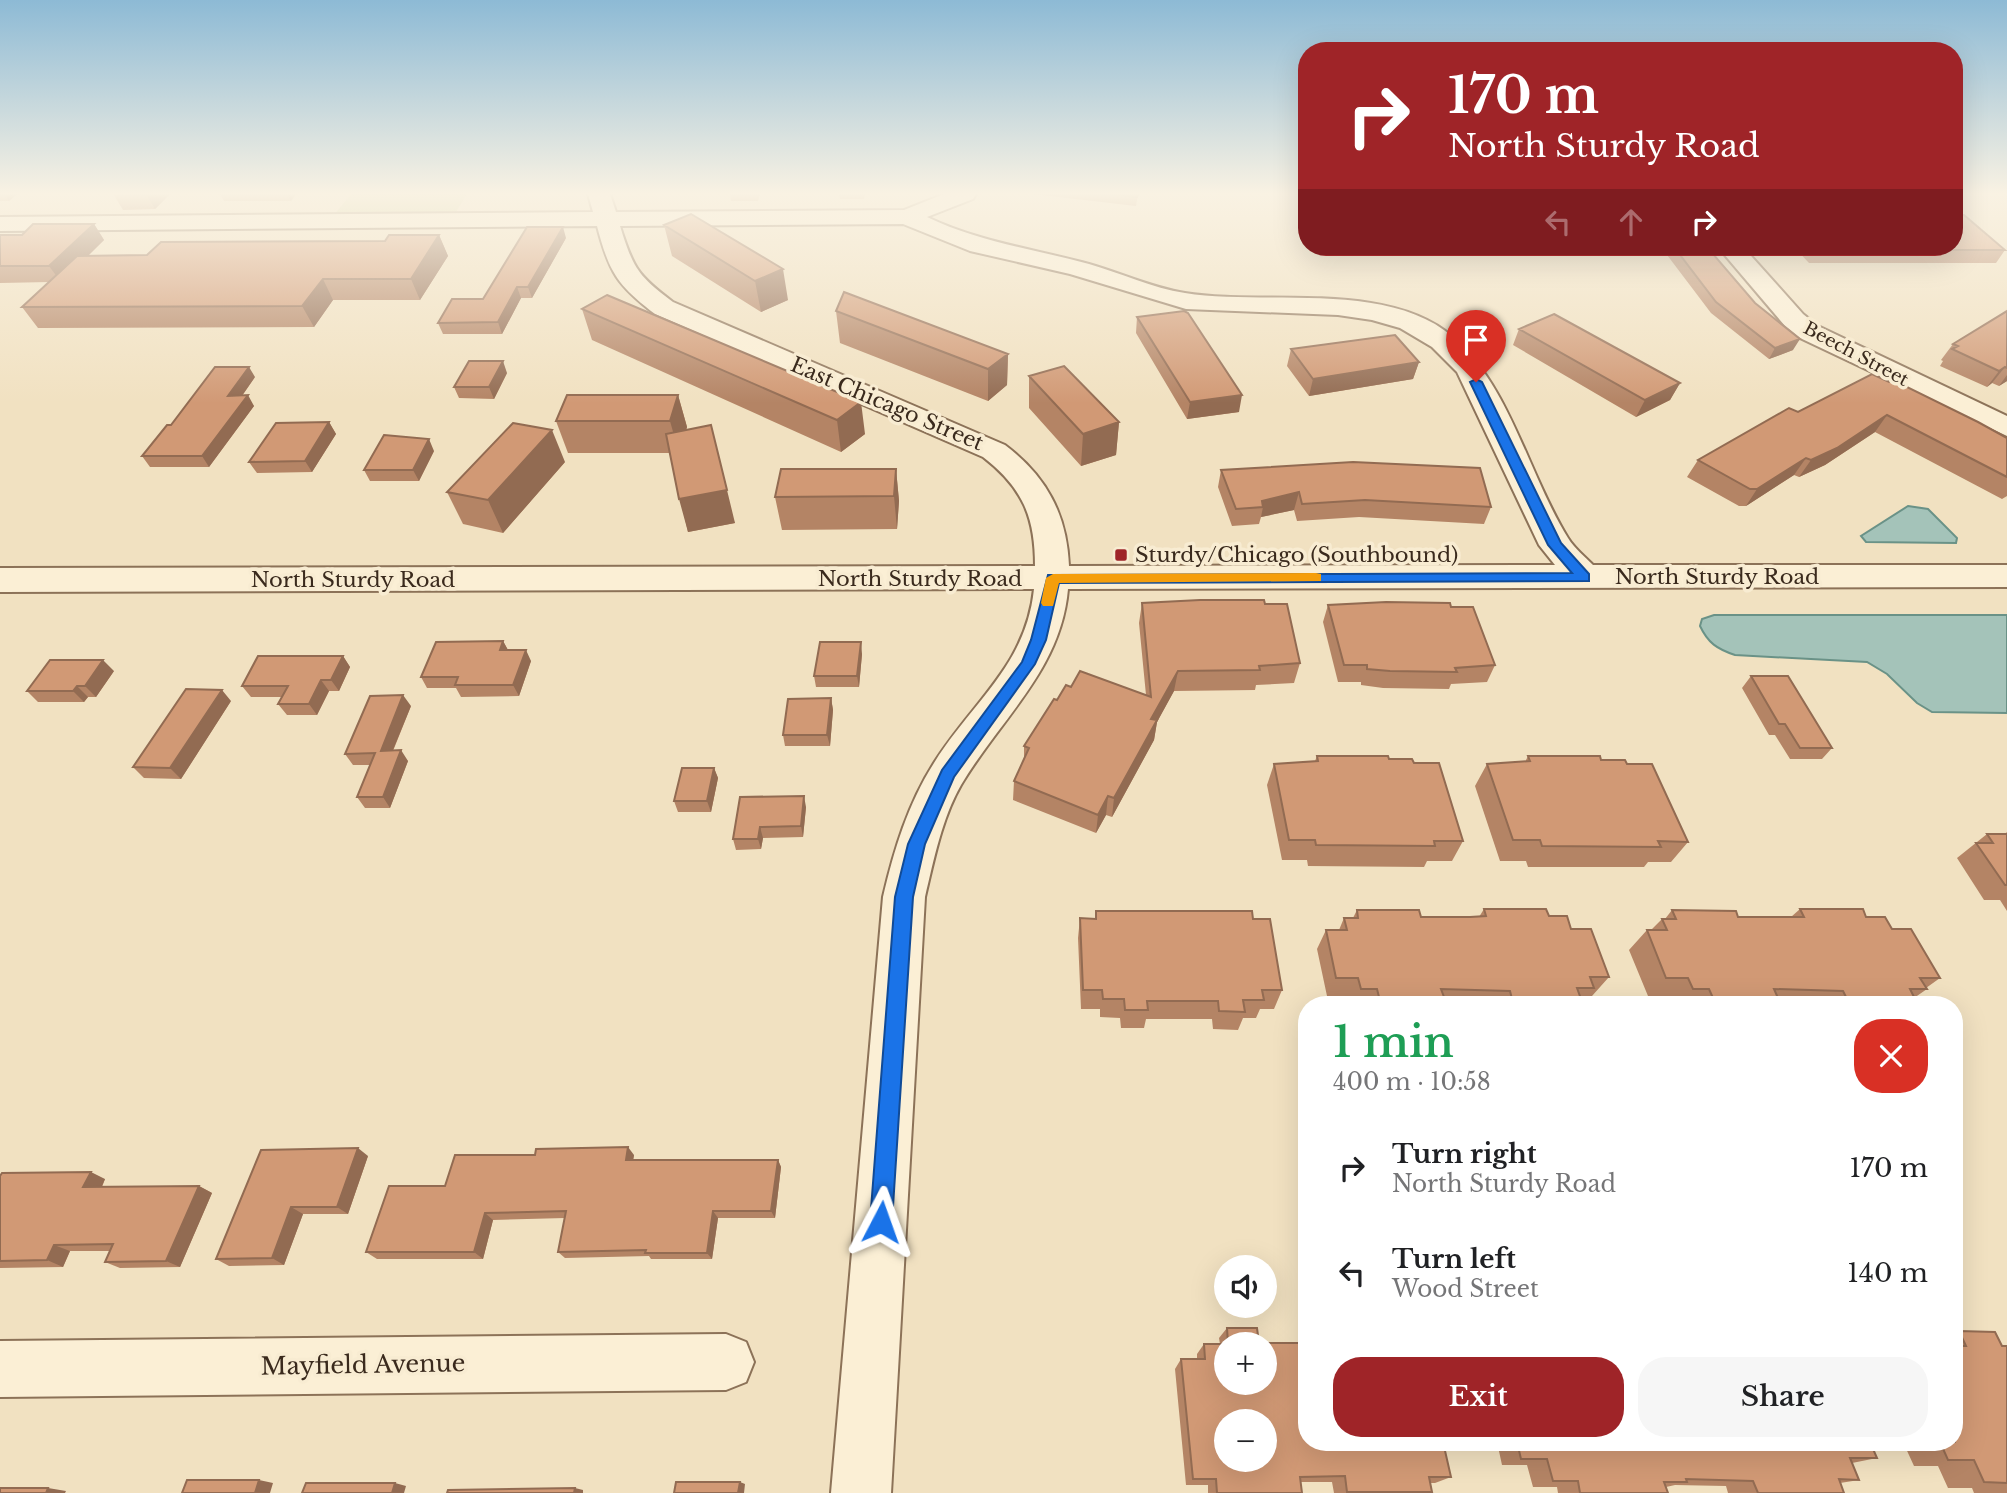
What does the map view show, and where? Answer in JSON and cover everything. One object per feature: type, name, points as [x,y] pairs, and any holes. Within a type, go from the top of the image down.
[{"type":"street","name":"East Chicago Street","points":[[619,264],[640,290],[664,308],[976,442],[1013,465],[1029,482],[1041,505],[1049,530],[1053,578],[1039,640],[1028,664],[964,749],[933,802],[917,844],[904,897],[860,1493]]},
{"type":"street","points":[[1057,264],[1186,301],[1232,305],[1331,305],[1376,313],[1417,327],[1449,347],[1469,369],[1555,545],[1584,577]]},
{"type":"street","name":"Beech Street","points":[[1745,264],[1794,320],[1809,332],[2007,427]]},
{"type":"street","name":"North Sturdy Road","points":[[0,580],[2007,576]]},
{"type":"street","name":"Mayfield Avenue","points":[[0,1369],[726,1362]]},
{"type":"water","points":[[1908,506],[1928,509],[1957,538],[1956,543],[1866,542],[1861,536]]},
{"type":"water","points":[[1714,615],[2007,615],[2007,713],[1932,712],[1917,703],[1887,674],[1867,662],[1735,655],[1714,645],[1703,632],[1700,626],[1702,619]]},
{"type":"building","points":[[0,264],[51,264],[49,266],[0,266]]},
{"type":"building","points":[[69,264],[421,264],[411,279],[323,279],[302,306],[22,307]]},
{"type":"building","points":[[505,264],[542,264],[528,287],[517,287],[498,322],[438,323],[452,299],[483,299]]},
{"type":"building","points":[[727,264],[774,264],[783,269],[755,281]]},
{"type":"building","points":[[1687,264],[1721,264],[1755,303],[1800,339],[1775,348],[1716,302]]},
{"type":"building","points":[[844,292],[1008,354],[988,369],[836,311]]},
{"type":"building","points":[[607,295],[861,402],[837,420],[582,309]]},
{"type":"building","points":[[1184,311],[1188,313],[1242,395],[1190,402],[1137,317]]},
{"type":"building","points":[[2007,311],[2007,368],[1999,371],[1952,349],[1958,346],[1953,344]]},
{"type":"building","points":[[1554,314],[1680,383],[1645,400],[1519,329]]},
{"type":"building","points":[[1395,335],[1419,362],[1313,379],[1291,349]]},
{"type":"building","points":[[469,361],[503,361],[489,387],[454,387]]},
{"type":"building","points":[[1064,366],[1119,422],[1083,434],[1029,376]]},
{"type":"building","points":[[215,367],[249,367],[228,396],[248,395],[202,456],[142,456],[167,425],[171,425]]},
{"type":"building","points":[[1872,374],[1889,382],[1893,380],[2007,438],[2007,477],[1887,415],[1837,448],[1811,460],[1806,458],[1757,489],[1750,489],[1698,460],[1789,408],[1798,412]]},
{"type":"building","points":[[567,395],[678,395],[670,421],[556,421]]},
{"type":"building","points":[[329,422],[305,461],[249,462],[276,423]]},
{"type":"building","points":[[513,423],[552,430],[488,500],[447,492]]},
{"type":"building","points":[[711,425],[727,490],[679,499],[666,434]]},
{"type":"building","points":[[384,435],[429,439],[413,470],[364,470]]},
{"type":"building","points":[[1353,462],[1480,468],[1491,507],[1365,500],[1302,504],[1299,492],[1262,501],[1263,507],[1236,509],[1221,470]]},
{"type":"building","points":[[781,469],[896,469],[894,496],[775,497]]},
{"type":"building","points":[[1264,600],[1265,604],[1287,604],[1300,663],[1259,666],[1260,670],[1178,671],[1151,719],[1157,720],[1114,798],[1108,796],[1098,815],[1014,781],[1029,748],[1024,746],[1054,699],[1057,700],[1066,685],[1071,687],[1080,671],[1151,697],[1142,603]]},
{"type":"building","points":[[1450,603],[1451,607],[1473,607],[1495,665],[1455,668],[1457,672],[1390,671],[1367,669],[1367,665],[1344,665],[1328,605]]},
{"type":"building","points":[[503,641],[500,650],[526,650],[513,685],[455,685],[458,677],[421,677],[436,642]]},
{"type":"building","points":[[820,642],[861,642],[857,676],[814,676]]},
{"type":"building","points":[[258,656],[343,656],[331,680],[321,680],[309,704],[278,704],[288,686],[242,686]]},
{"type":"building","points":[[50,660],[103,660],[85,686],[77,686],[73,691],[27,691]]},
{"type":"building","points":[[1751,676],[1788,676],[1832,748],[1800,748],[1785,724],[1779,724]]},
{"type":"building","points":[[186,689],[222,690],[170,768],[133,767]]},
{"type":"building","points":[[403,695],[381,751],[401,750],[383,797],[357,797],[375,753],[345,754],[370,696]]},
{"type":"building","points":[[831,698],[827,735],[783,735],[788,699]]},
{"type":"building","points":[[1317,756],[1388,756],[1389,759],[1412,759],[1414,763],[1439,763],[1463,841],[1434,841],[1435,846],[1316,845],[1315,840],[1289,840],[1274,764],[1318,761]]},
{"type":"building","points":[[1528,756],[1600,756],[1601,760],[1625,760],[1627,764],[1652,764],[1688,842],[1658,841],[1661,847],[1542,846],[1540,840],[1513,840],[1487,764],[1530,761]]},
{"type":"building","points":[[682,768],[714,768],[707,801],[674,801]]},
{"type":"building","points":[[804,796],[801,826],[760,827],[758,839],[733,839],[740,797]]},
{"type":"building","points":[[1987,834],[2007,834],[2007,885],[1976,843],[1993,843]]},
{"type":"building","points":[[1484,909],[1546,909],[1549,916],[1567,916],[1571,929],[1591,929],[1609,977],[1590,977],[1594,988],[1577,988],[1580,996],[1511,996],[1510,991],[1441,989],[1444,996],[1379,996],[1377,989],[1361,989],[1358,978],[1336,978],[1326,930],[1347,930],[1344,918],[1358,918],[1357,910],[1419,910],[1421,917],[1486,916]]},
{"type":"building","points":[[1800,909],[1863,909],[1866,917],[1885,917],[1892,929],[1911,929],[1940,978],[1920,978],[1927,989],[1910,989],[1914,996],[1846,996],[1843,991],[1774,989],[1777,996],[1712,996],[1709,989],[1693,989],[1688,978],[1666,978],[1647,930],[1667,930],[1662,919],[1676,919],[1672,910],[1736,911],[1738,917],[1804,917]]},
{"type":"building","points":[[1096,911],[1252,911],[1253,919],[1270,919],[1282,990],[1262,990],[1264,1000],[1243,1000],[1245,1012],[1219,1011],[1218,1001],[1147,1001],[1148,1010],[1125,1010],[1124,999],[1103,999],[1102,990],[1083,990],[1080,918],[1096,919]]},
{"type":"building","points":[[628,1147],[626,1160],[778,1160],[771,1211],[713,1211],[707,1253],[645,1253],[646,1250],[558,1252],[566,1211],[485,1213],[474,1252],[366,1252],[389,1186],[445,1186],[455,1155],[535,1155],[536,1149]]},
{"type":"building","points":[[358,1148],[337,1207],[291,1207],[272,1258],[216,1259],[261,1150]]},
{"type":"building","points":[[91,1172],[83,1187],[199,1186],[166,1261],[105,1262],[113,1244],[54,1245],[47,1260],[0,1261],[2,1173]]},
{"type":"building","points":[[1227,1328],[1257,1328],[1258,1332],[1227,1332]]},
{"type":"building","points":[[1963,1331],[1995,1332],[2002,1346],[2007,1346],[2007,1483],[1984,1482],[1974,1460],[1948,1460],[1944,1451],[1963,1451],[1963,1346],[1966,1346]]},
{"type":"building","points":[[1277,1343],[1298,1343],[1298,1451],[1445,1451],[1451,1477],[1429,1477],[1432,1492],[1347,1492],[1345,1476],[1300,1477],[1302,1493],[1217,1493],[1216,1479],[1193,1479],[1181,1359],[1205,1359],[1204,1344],[1214,1344],[1214,1395],[1277,1395]]},
{"type":"building","points":[[1519,1451],[1874,1451],[1877,1458],[1850,1458],[1859,1480],[1839,1479],[1844,1493],[1758,1493],[1753,1481],[1686,1479],[1687,1482],[1664,1482],[1668,1493],[1580,1493],[1578,1481],[1553,1481],[1547,1459],[1521,1459]]},
{"type":"building","points":[[187,1480],[259,1480],[255,1493],[182,1493]]},
{"type":"building","points":[[676,1482],[740,1482],[738,1493],[674,1493]]},
{"type":"building","points":[[306,1483],[395,1483],[392,1493],[302,1493]]},
{"type":"building","points":[[0,1488],[48,1488],[46,1493],[0,1493]]},
{"type":"building","points":[[575,1488],[574,1493],[447,1493],[448,1490]]},
{"type":"slow traffic","points":[[1048,603],[1053,578],[1316,578]]},
{"type":"place","name":"Sturdy/Chicago (Southbound)","points":[[1121,555]]},
{"type":"route","points":[[881,1222],[904,897],[917,844],[933,802],[948,774],[1028,664],[1039,640],[1053,578],[1584,577],[1555,545],[1476,382]]}]
